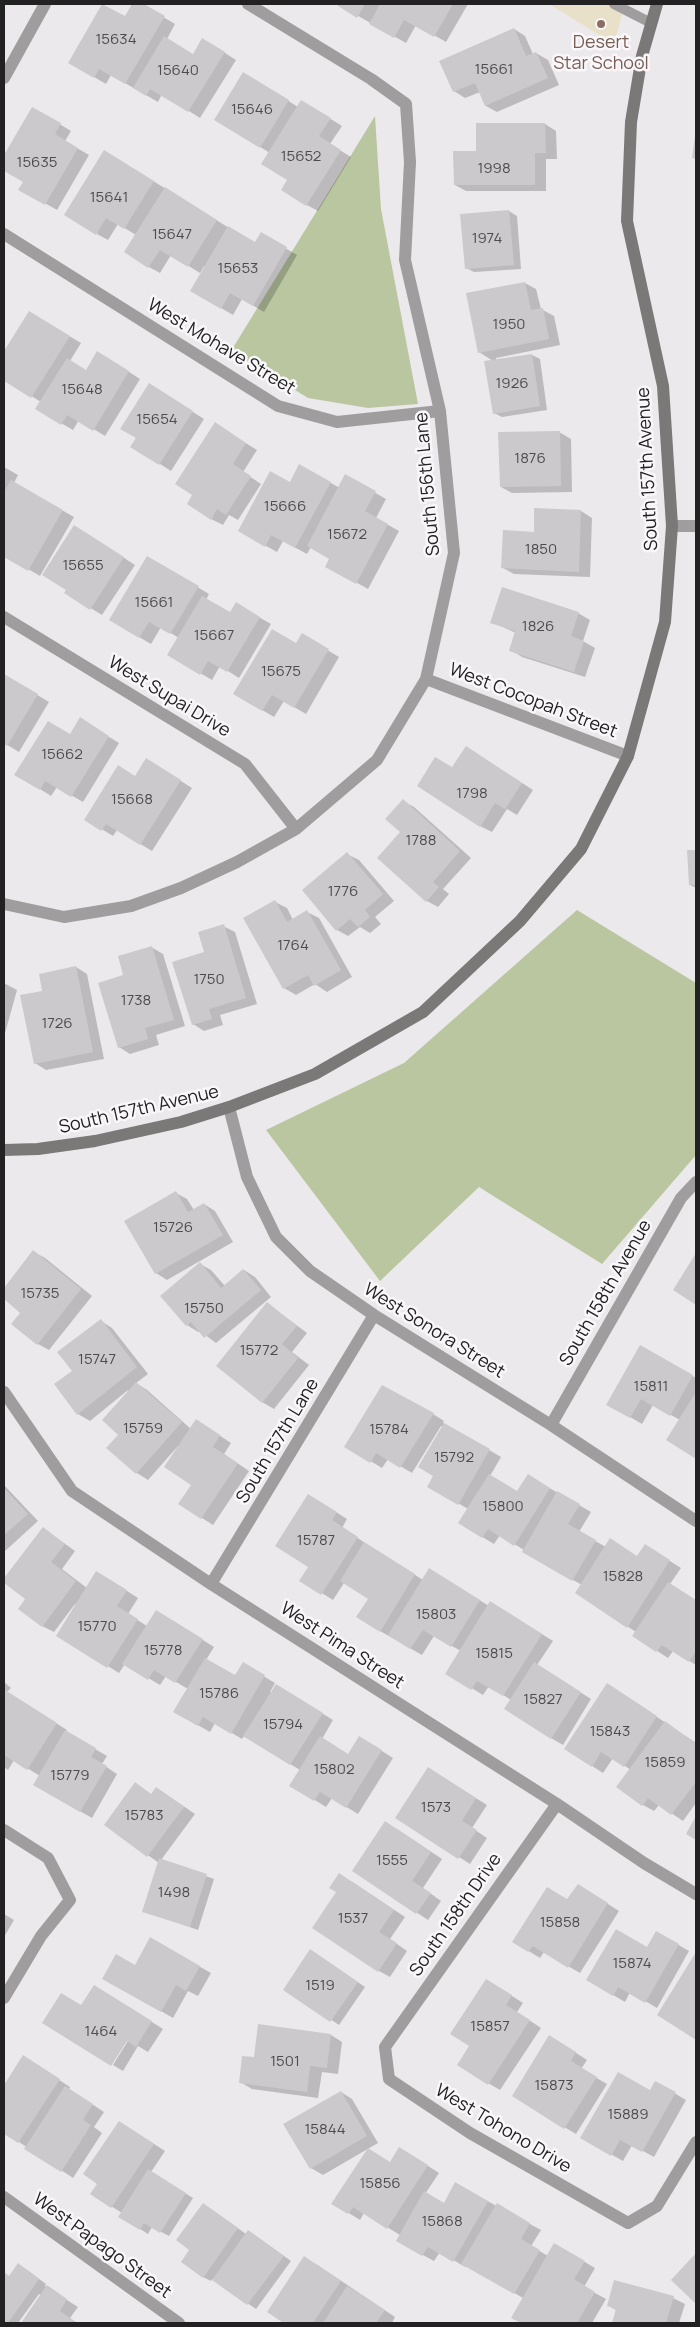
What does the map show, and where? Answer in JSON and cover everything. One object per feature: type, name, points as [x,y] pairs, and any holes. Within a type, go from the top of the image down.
[{"type":"street","points":[[4,78],[45,4]]},
{"type":"street","name":"South 156th Lane","points":[[4,904],[64,917],[131,906],[181,888],[222,870],[296,829],[377,760],[426,678],[454,553],[440,411],[405,260],[410,162],[406,104],[371,79],[248,4]]},
{"type":"street","name":"South 157th Avenue","points":[[4,1150],[38,1149],[95,1141],[181,1122],[229,1108],[315,1074],[423,1012],[520,921],[581,849],[628,756],[665,622],[672,526],[663,386],[627,221],[631,122],[642,56],[657,4]]},
{"type":"street","name":"West Mohave Street","points":[[4,234],[278,406],[337,422],[440,411]]},
{"type":"street","points":[[672,526],[696,526]]},
{"type":"street","name":"West Supai Drive","points":[[4,617],[245,764],[296,829]]},
{"type":"street","name":"West Cocopah Street","points":[[426,678],[628,756]]},
{"type":"street","name":"West Sonora Street","points":[[229,1108],[248,1177],[276,1237],[310,1271],[374,1316],[551,1425],[696,1522]]},
{"type":"street","name":"South 158th Avenue","points":[[551,1425],[681,1198],[696,1182]]},
{"type":"street","name":"South 157th Lane","points":[[212,1584],[374,1316]]},
{"type":"street","name":"West Pima Street","points":[[4,1392],[72,1491],[212,1584],[557,1804],[644,1863],[696,1894]]},
{"type":"street","name":"South 158th Drive","points":[[385,2047],[557,1804]]},
{"type":"street","points":[[4,1830],[48,1858],[70,1900],[41,1936],[4,1998]]},
{"type":"street","name":"West Tohono Drive","points":[[385,2047],[389,2079],[470,2133],[628,2223],[657,2206],[696,2142]]},
{"type":"street","name":"West Papago Street","points":[[4,2197],[179,2323]]},
{"type":"lane","points":[[614,4],[651,23]]},
{"type":"shaded area","name":"Desert Star School","points":[[549,4],[625,4],[614,44]]},
{"type":"green space","points":[[375,116],[381,209],[418,404],[368,408],[308,398],[231,351]]},
{"type":"green space","points":[[577,910],[696,983],[696,1155],[602,1264],[479,1187],[380,1281],[266,1130],[404,1063]]},
{"type":"building","points":[[102,4],[125,16],[132,4],[144,4],[165,16],[125,84],[99,69],[94,78],[68,63]]},
{"type":"building","points":[[335,4],[365,4],[357,18]]},
{"type":"building","points":[[380,4],[453,4],[434,37],[404,20],[394,38],[369,24]]},
{"type":"building","points":[[514,28],[526,56],[536,52],[548,78],[485,106],[475,83],[453,92],[439,61]]},
{"type":"building","points":[[164,36],[193,54],[202,38],[225,52],[188,112],[150,89],[146,96],[133,88]]},
{"type":"building","points":[[243,72],[289,100],[260,148],[214,120]]},
{"type":"building","points":[[301,100],[331,118],[319,136],[341,150],[306,206],[281,190],[287,180],[261,164]]},
{"type":"building","points":[[32,107],[61,123],[55,134],[78,148],[45,205],[18,190],[23,182],[4,171],[4,155]]},
{"type":"building","points":[[476,123],[545,123],[546,153],[535,153],[535,185],[454,185],[453,151],[476,151]]},
{"type":"building","points":[[696,136],[696,159],[692,158]]},
{"type":"building","points":[[104,150],[154,181],[124,229],[106,218],[96,235],[64,215]]},
{"type":"building","points":[[165,187],[217,220],[188,267],[160,250],[148,268],[124,252]]},
{"type":"building","points":[[509,210],[514,265],[465,269],[460,214]]},
{"type":"building","points":[[228,226],[255,242],[261,232],[287,247],[253,306],[230,293],[221,309],[190,291]]},
{"type":"building","points":[[525,282],[531,310],[543,308],[549,339],[478,353],[466,293]]},
{"type":"building","points":[[29,311],[70,336],[31,398],[4,381],[4,351]]},
{"type":"building","points":[[97,351],[129,371],[93,431],[67,415],[61,425],[35,409],[67,358],[86,370]]},
{"type":"building","points":[[532,354],[540,406],[493,414],[484,361]]},
{"type":"building","points":[[149,383],[193,411],[159,465],[130,447],[136,438],[120,429]]},
{"type":"building","points":[[215,422],[246,443],[233,464],[251,476],[226,515],[217,509],[211,520],[187,504],[192,495],[175,484]]},
{"type":"building","points":[[560,431],[561,486],[500,487],[498,432]]},
{"type":"building","points":[[299,464],[331,482],[295,548],[271,535],[265,547],[238,531],[270,471],[290,482]]},
{"type":"building","points":[[345,474],[376,491],[365,511],[388,524],[356,584],[325,567],[329,559],[307,546]]},
{"type":"building","points":[[11,480],[63,510],[28,571],[4,557],[4,492]]},
{"type":"building","points":[[534,508],[581,510],[579,572],[501,568],[503,530],[534,532]]},
{"type":"building","points":[[74,525],[124,557],[90,610],[64,593],[66,590],[42,575]]},
{"type":"building","points":[[147,556],[199,586],[170,634],[149,622],[139,638],[109,620]]},
{"type":"building","points":[[502,587],[579,612],[571,636],[584,641],[574,672],[509,651],[515,631],[490,623]]},
{"type":"building","points":[[202,596],[230,612],[236,602],[260,617],[227,672],[208,661],[200,675],[167,655]]},
{"type":"building","points":[[272,629],[296,643],[302,633],[329,649],[294,708],[272,695],[262,711],[233,694]]},
{"type":"building","points":[[4,674],[38,694],[7,746],[4,744]]},
{"type":"building","points":[[80,717],[109,736],[71,797],[45,781],[40,790],[14,775],[48,721],[70,734]]},
{"type":"building","points":[[466,746],[522,783],[505,809],[495,803],[480,827],[417,786],[435,757],[452,767]]},
{"type":"building","points":[[146,758],[181,780],[140,845],[106,824],[101,831],[84,820],[118,765],[135,776]]},
{"type":"building","points":[[403,799],[460,851],[433,882],[439,887],[426,902],[377,858],[400,832],[385,819]]},
{"type":"building","points":[[687,850],[696,850],[696,885],[689,885]]},
{"type":"building","points":[[347,852],[383,894],[365,910],[370,917],[358,927],[350,919],[336,931],[302,890]]},
{"type":"building","points":[[275,900],[287,922],[307,910],[341,970],[314,986],[308,975],[283,989],[243,918]]},
{"type":"building","points":[[224,924],[246,998],[209,1009],[212,1019],[192,1025],[172,962],[204,952],[198,932]]},
{"type":"building","points":[[152,946],[174,1020],[145,1028],[148,1039],[118,1048],[98,983],[123,975],[118,956]]},
{"type":"building","points":[[76,966],[93,1052],[34,1064],[20,995],[42,991],[39,974]]},
{"type":"building","points":[[176,1191],[188,1212],[204,1203],[223,1235],[155,1274],[124,1221]]},
{"type":"building","points":[[33,1250],[81,1289],[37,1345],[11,1324],[20,1313],[4,1299],[4,1288]]},
{"type":"building","points":[[696,1253],[696,1305],[673,1290]]},
{"type":"building","points":[[200,1262],[221,1288],[243,1269],[261,1290],[204,1338],[191,1322],[186,1326],[160,1296]]},
{"type":"building","points":[[267,1302],[297,1326],[282,1344],[298,1358],[262,1403],[216,1366]]},
{"type":"building","points":[[101,1319],[137,1367],[77,1415],[54,1384],[72,1371],[57,1352]]},
{"type":"building","points":[[640,1345],[693,1375],[670,1416],[641,1399],[630,1418],[606,1405]]},
{"type":"building","points":[[136,1382],[182,1422],[136,1474],[106,1448],[118,1435],[102,1420]]},
{"type":"building","points":[[382,1385],[434,1413],[400,1468],[376,1453],[370,1463],[344,1447]]},
{"type":"building","points":[[696,1392],[696,1459],[666,1440]]},
{"type":"building","points":[[196,1419],[220,1435],[213,1447],[238,1463],[201,1519],[178,1504],[191,1485],[164,1467]]},
{"type":"building","points":[[444,1423],[490,1449],[458,1505],[427,1487],[433,1476],[418,1467]]},
{"type":"building","points":[[489,1474],[517,1491],[528,1474],[550,1488],[514,1546],[488,1529],[482,1538],[458,1523]]},
{"type":"building","points":[[4,1488],[28,1514],[4,1535]]},
{"type":"building","points":[[557,1491],[580,1504],[568,1524],[596,1540],[572,1581],[522,1552]]},
{"type":"building","points":[[308,1494],[337,1512],[332,1520],[358,1537],[321,1595],[299,1581],[308,1567],[275,1546]]},
{"type":"building","points":[[43,1527],[65,1544],[51,1562],[76,1581],[42,1627],[18,1609],[25,1599],[4,1583],[4,1578]]},
{"type":"building","points":[[610,1538],[637,1556],[645,1544],[670,1560],[627,1628],[575,1593]]},
{"type":"building","points":[[364,1542],[415,1574],[380,1632],[356,1617],[368,1599],[340,1581]]},
{"type":"building","points":[[429,1568],[480,1600],[451,1647],[423,1630],[410,1649],[388,1635]]},
{"type":"building","points":[[96,1571],[127,1590],[117,1606],[138,1619],[107,1668],[56,1636]]},
{"type":"building","points":[[668,1582],[696,1600],[696,1651],[689,1662],[662,1645],[656,1652],[632,1636]]},
{"type":"building","points":[[490,1601],[542,1634],[503,1696],[477,1681],[471,1690],[445,1674]]},
{"type":"building","points":[[156,1610],[203,1639],[175,1683],[154,1670],[148,1680],[122,1664]]},
{"type":"building","points":[[205,1658],[235,1675],[243,1662],[265,1675],[231,1734],[203,1717],[198,1726],[173,1712]]},
{"type":"building","points":[[534,1662],[581,1692],[551,1739],[504,1709]]},
{"type":"building","points":[[607,1683],[657,1716],[624,1767],[601,1752],[592,1767],[564,1749]]},
{"type":"building","points":[[276,1684],[323,1713],[290,1765],[243,1736]]},
{"type":"building","points":[[5,1690],[57,1723],[27,1770],[4,1755]]},
{"type":"building","points":[[665,1721],[696,1744],[696,1782],[671,1815],[648,1798],[642,1806],[616,1787]]},
{"type":"building","points":[[65,1730],[96,1748],[91,1757],[107,1766],[80,1812],[33,1785]]},
{"type":"building","points":[[320,1736],[348,1754],[359,1736],[382,1750],[346,1808],[320,1792],[314,1801],[289,1786]]},
{"type":"building","points":[[428,1767],[476,1798],[462,1821],[477,1830],[458,1859],[395,1818]]},
{"type":"building","points":[[135,1782],[151,1794],[156,1787],[184,1807],[147,1857],[104,1825]]},
{"type":"building","points":[[696,1816],[696,1840],[686,1834]]},
{"type":"building","points":[[385,1821],[431,1852],[412,1881],[431,1893],[416,1914],[352,1871]]},
{"type":"building","points":[[159,1858],[207,1874],[190,1927],[142,1912]]},
{"type":"building","points":[[339,1873],[394,1910],[379,1932],[397,1943],[378,1972],[312,1928],[336,1892],[329,1888]]},
{"type":"building","points":[[578,1884],[608,1903],[568,1968],[533,1946],[528,1952],[512,1942],[547,1887],[567,1899]]},
{"type":"building","points":[[616,1929],[647,1947],[656,1931],[679,1944],[645,2003],[618,1987],[613,1996],[586,1980]]},
{"type":"building","points":[[150,1937],[200,1966],[186,1991],[176,1985],[161,2012],[102,1979],[116,1954],[135,1965]]},
{"type":"building","points":[[310,1949],[358,1982],[330,2022],[283,1990]]},
{"type":"building","points":[[696,1952],[696,2040],[657,2015]]},
{"type":"building","points":[[486,1979],[512,1995],[506,2005],[530,2020],[488,2085],[457,2065],[469,2046],[450,2034]]},
{"type":"building","points":[[94,1985],[152,2021],[136,2047],[127,2041],[111,2066],[42,2023],[61,1993],[81,2005]]},
{"type":"building","points":[[258,2024],[331,2034],[327,2068],[310,2066],[307,2092],[239,2083],[242,2056],[254,2057]]},
{"type":"building","points":[[549,2035],[576,2052],[571,2061],[597,2077],[564,2129],[512,2096]]},
{"type":"building","points":[[23,2055],[60,2079],[18,2143],[4,2134],[4,2085]]},
{"type":"building","points":[[618,2072],[650,2090],[655,2081],[676,2092],[642,2152],[620,2140],[611,2156],[580,2138]]},
{"type":"building","points":[[65,2086],[93,2104],[83,2120],[91,2125],[61,2172],[24,2149]]},
{"type":"building","points":[[341,2091],[367,2136],[310,2169],[283,2124]]},
{"type":"building","points":[[119,2121],[154,2144],[111,2208],[90,2194],[97,2184],[83,2174]]},
{"type":"building","points":[[399,2147],[428,2165],[387,2229],[353,2207],[348,2214],[331,2204],[368,2148],[390,2162]]},
{"type":"building","points":[[148,2169],[186,2193],[160,2233],[144,2223],[140,2230],[118,2217]]},
{"type":"building","points":[[455,2182],[488,2201],[453,2262],[428,2247],[422,2256],[396,2241],[424,2191],[444,2203]]},
{"type":"building","points":[[203,2203],[238,2228],[203,2278],[181,2262],[189,2250],[176,2240]]},
{"type":"building","points":[[497,2203],[530,2223],[521,2239],[540,2250],[514,2294],[461,2264]]},
{"type":"building","points":[[248,2230],[284,2256],[247,2305],[212,2280]]},
{"type":"building","points":[[554,2243],[585,2261],[574,2279],[595,2292],[577,2323],[521,2323],[511,2318]]},
{"type":"building","points":[[696,2253],[696,2304],[671,2280]]},
{"type":"building","points":[[304,2256],[341,2281],[313,2323],[281,2323],[267,2312]]},
{"type":"building","points":[[18,2263],[39,2279],[8,2323],[5,2323],[4,2272],[9,2276]]},
{"type":"building","points":[[614,2280],[674,2296],[666,2323],[612,2323],[616,2309],[607,2306]]},
{"type":"building","points":[[47,2285],[67,2299],[60,2311],[74,2321],[72,2323],[21,2323]]},
{"type":"building","points":[[347,2286],[385,2310],[376,2323],[323,2323]]},
{"type":"place","name":"Desert Star School","points":[[601,24]]}]
